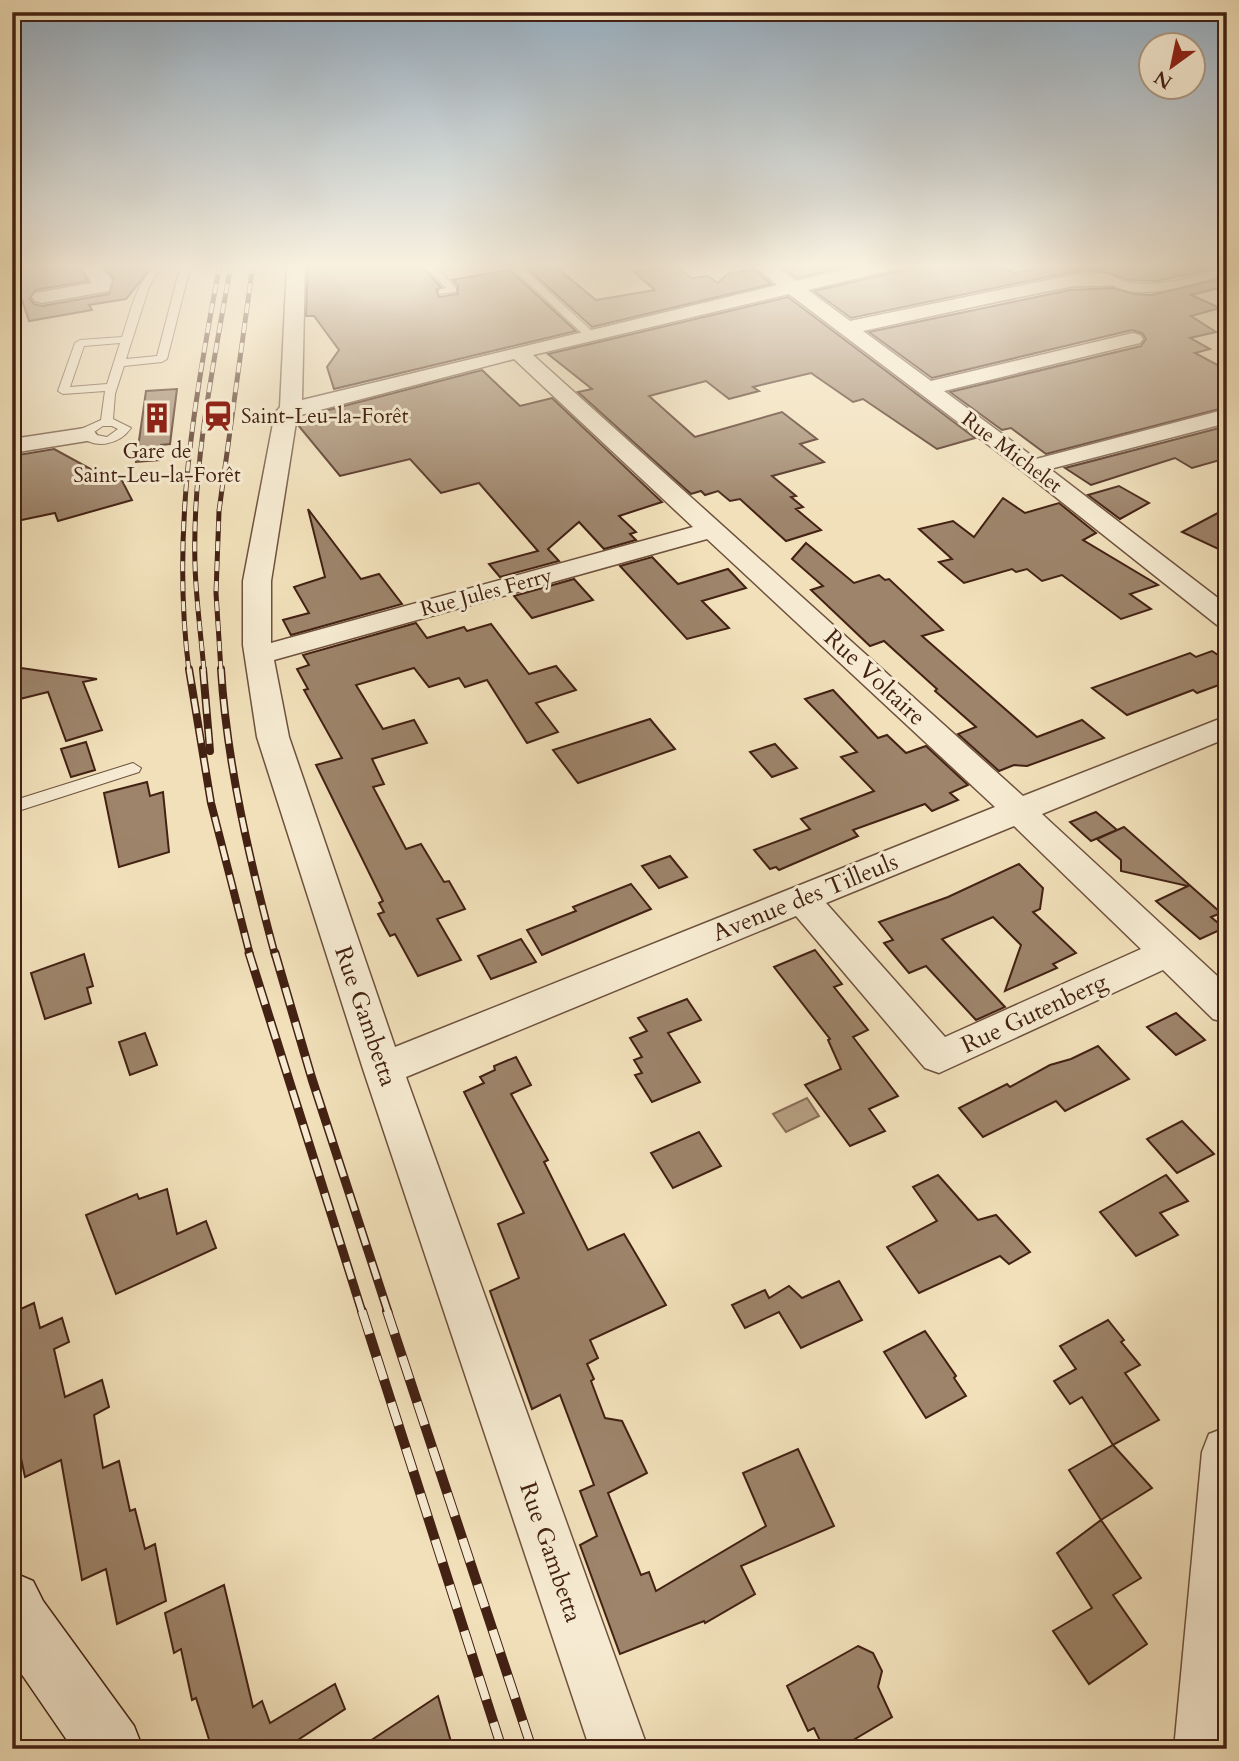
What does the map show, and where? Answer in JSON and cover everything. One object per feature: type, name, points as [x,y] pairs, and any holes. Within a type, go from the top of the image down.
[{"type":"street","name":"Rue Gambetta","points":[[292,346],[292,409],[286,413],[281,456],[257,581],[258,655],[273,737],[383,1069],[619,1749]]},
{"type":"street","points":[[292,409],[543,346]]},
{"type":"street","name":"Rue Michelet","points":[[872,346],[1227,619]]},
{"type":"street","points":[[927,388],[1103,346]]},
{"type":"street","name":"Rue Voltaire","points":[[518,352],[1017,809],[1227,1008]]},
{"type":"street","points":[[1032,467],[1227,416]]},
{"type":"street","points":[[12,446],[85,435]]},
{"type":"street","name":"Rue Jules Ferry","points":[[258,655],[714,529]]},
{"type":"street","name":"Avenue des Tilleuls","points":[[383,1069],[1017,809],[1227,726]]},
{"type":"street","name":"Rue Gutenberg","points":[[802,899],[939,1057],[1166,953]]},
{"type":"street","points":[[1203,1749],[1227,1452]]},
{"type":"street","points":[[12,1602],[22,1622],[111,1749]]},
{"type":"lane","points":[[79,346],[63,391],[110,391]]},
{"type":"lane","points":[[107,422],[110,391],[124,346]]},
{"type":"lane","points":[[120,363],[162,359],[165,346]]},
{"type":"lane","points":[[107,422],[123,425],[124,431],[117,437],[104,440],[91,439],[85,435],[90,427],[107,422]]},
{"type":"lane","points":[[12,807],[133,768]]},
{"type":"shaded area","points":[[807,1098],[819,1116],[786,1132],[773,1114]]},
{"type":"building","points":[[336,346],[513,346],[334,389],[327,367],[339,350]]},
{"type":"building","points":[[581,346],[853,346],[975,438],[937,449],[863,399],[853,402],[811,373],[753,387],[759,391],[729,399],[706,381],[649,396],[695,437],[782,412],[817,439],[800,444],[824,462],[772,476],[796,496],[791,497],[803,507],[796,509],[821,530],[786,541],[740,499],[730,501],[718,491],[705,495],[701,491],[691,494],[578,392],[592,389],[548,354]]},
{"type":"building","points":[[888,346],[1065,346],[932,378]]},
{"type":"building","points":[[1140,346],[1205,346],[1210,349],[1195,353],[1227,370],[1227,407],[1046,454],[1011,428],[1002,430],[950,392]]},
{"type":"building","points":[[482,370],[520,406],[552,398],[662,502],[619,516],[636,532],[630,534],[636,540],[604,549],[579,522],[548,549],[559,561],[500,577],[489,564],[538,551],[479,483],[441,493],[410,459],[340,476],[298,425],[318,420],[313,414]]},
{"type":"building","name":"Gare de Saint-Leu-la-Forêt","points":[[177,389],[170,444],[161,445],[160,460],[136,462],[146,391]]},
{"type":"building","points":[[1227,426],[1227,458],[1192,468],[1175,458],[1091,485],[1065,468]]},
{"type":"building","points":[[54,449],[96,472],[102,470],[105,474],[117,471],[132,500],[58,521],[55,513],[12,522],[12,456]]},
{"type":"building","points":[[1119,486],[1149,503],[1120,519],[1088,495]]},
{"type":"building","points":[[1003,498],[1025,513],[1059,503],[1096,533],[1083,540],[1158,585],[1130,594],[1151,609],[1121,619],[1062,575],[1042,581],[1027,569],[1016,572],[1012,569],[964,583],[939,562],[952,559],[919,529],[953,521],[974,537]]},
{"type":"building","points":[[1227,508],[1227,553],[1182,532]]},
{"type":"building","points":[[308,509],[361,579],[379,574],[402,604],[291,635],[283,620],[309,613],[294,587],[325,577]]},
{"type":"building","points":[[806,543],[854,583],[879,575],[885,580],[889,579],[943,630],[922,636],[1037,737],[1082,720],[1104,738],[1027,766],[1014,765],[999,771],[958,734],[976,727],[935,691],[937,689],[884,641],[870,646],[811,590],[823,586],[792,559]]},
{"type":"building","points":[[652,557],[678,584],[728,569],[746,588],[702,601],[729,628],[687,639],[620,566]]},
{"type":"building","points":[[574,579],[593,600],[532,618],[514,596]]},
{"type":"building","points":[[416,623],[427,638],[464,627],[467,631],[491,624],[529,674],[556,666],[576,690],[536,703],[558,732],[527,743],[487,680],[465,687],[459,678],[429,687],[414,668],[356,685],[383,729],[414,720],[427,743],[372,759],[384,784],[373,787],[406,849],[421,844],[444,882],[449,881],[465,909],[437,919],[461,960],[418,976],[395,934],[390,936],[378,914],[384,912],[379,903],[383,901],[316,765],[342,758],[304,690],[308,689],[297,669],[309,665],[303,655]]},
{"type":"building","points":[[1212,651],[1227,661],[1227,682],[1197,693],[1193,690],[1127,715],[1092,688],[1190,653],[1196,657]]},
{"type":"building","points":[[21,668],[97,679],[83,682],[102,730],[66,741],[48,692],[12,701],[12,687]]},
{"type":"building","points":[[833,690],[878,738],[887,735],[906,753],[926,746],[968,785],[950,793],[958,800],[932,811],[925,804],[853,830],[858,836],[779,870],[776,867],[770,869],[754,850],[810,829],[801,819],[874,791],[841,757],[857,752],[805,699]]},
{"type":"building","points":[[650,719],[675,749],[578,783],[553,750]]},
{"type":"building","points":[[86,742],[95,770],[71,777],[61,749]]},
{"type":"building","points":[[775,744],[797,768],[772,777],[750,752]]},
{"type":"building","points":[[147,782],[150,796],[163,792],[169,852],[119,867],[104,793]]},
{"type":"building","points":[[1096,812],[1117,830],[1091,841],[1070,822]]},
{"type":"building","points":[[1124,827],[1221,913],[1211,917],[1224,928],[1200,939],[1156,901],[1188,886],[1121,871],[1121,860],[1097,839]]},
{"type":"building","points":[[670,856],[687,877],[659,888],[642,866]]},
{"type":"building","points":[[1019,864],[1043,888],[1040,909],[1033,912],[1076,953],[1053,964],[1057,968],[1005,991],[1021,945],[993,917],[942,939],[1005,1007],[976,1020],[926,966],[909,973],[884,943],[893,940],[879,922],[948,897]]},
{"type":"building","points":[[631,884],[651,909],[542,955],[527,930],[576,911],[573,907]]},
{"type":"building","points":[[521,939],[536,962],[491,979],[478,956]]},
{"type":"building","points":[[815,950],[842,984],[834,987],[868,1030],[853,1037],[898,1096],[869,1109],[885,1131],[850,1146],[805,1085],[841,1069],[828,1040],[830,1039],[774,967]]},
{"type":"building","points":[[84,954],[93,986],[87,988],[91,1003],[45,1019],[31,973]]},
{"type":"building","points":[[687,999],[701,1020],[668,1033],[700,1082],[652,1102],[635,1075],[642,1073],[634,1060],[642,1057],[630,1038],[647,1031],[638,1018]]},
{"type":"building","points":[[1176,1013],[1205,1040],[1176,1055],[1147,1027]]},
{"type":"building","points":[[145,1033],[157,1065],[130,1075],[119,1042]]},
{"type":"building","points":[[1098,1046],[1129,1079],[1065,1111],[1056,1101],[983,1137],[959,1108],[1007,1084],[1010,1087],[1050,1065],[1071,1059]]},
{"type":"building","points":[[516,1057],[531,1085],[511,1094],[548,1160],[544,1162],[588,1250],[624,1234],[666,1305],[590,1340],[598,1358],[587,1364],[605,1418],[622,1421],[647,1473],[608,1493],[641,1575],[649,1572],[656,1591],[766,1526],[743,1473],[798,1449],[834,1526],[741,1566],[755,1594],[705,1623],[704,1621],[620,1654],[580,1545],[597,1536],[580,1491],[594,1485],[560,1395],[532,1409],[490,1291],[519,1278],[498,1224],[524,1213],[464,1092],[484,1083],[480,1077],[495,1070],[494,1066]]},
{"type":"building","points":[[1182,1121],[1214,1154],[1177,1173],[1147,1139]]},
{"type":"building","points":[[699,1132],[721,1166],[673,1188],[651,1153]]},
{"type":"building","points":[[938,1175],[978,1220],[996,1215],[1030,1252],[1009,1264],[1000,1256],[919,1293],[887,1247],[937,1221],[913,1187]]},
{"type":"building","points":[[1166,1175],[1188,1201],[1160,1213],[1178,1235],[1136,1256],[1100,1212]]},
{"type":"building","points":[[167,1189],[177,1234],[206,1221],[216,1248],[116,1294],[86,1215],[137,1194],[139,1199]]},
{"type":"building","points":[[839,1281],[862,1320],[801,1348],[779,1312],[745,1328],[732,1305],[765,1290],[769,1298],[789,1286],[802,1298]]},
{"type":"building","points":[[34,1303],[40,1328],[62,1318],[69,1342],[54,1349],[65,1397],[102,1380],[109,1407],[94,1415],[103,1468],[119,1461],[130,1511],[135,1509],[145,1549],[155,1544],[166,1601],[117,1624],[106,1569],[82,1580],[61,1460],[25,1477],[12,1416],[12,1313]]},
{"type":"building","points":[[1108,1320],[1124,1340],[1121,1342],[1140,1365],[1125,1373],[1159,1420],[1113,1445],[1082,1397],[1070,1404],[1054,1381],[1076,1369],[1060,1346]]},
{"type":"building","points":[[925,1331],[956,1376],[954,1378],[966,1396],[926,1418],[884,1352]]},
{"type":"building","points":[[1113,1445],[1152,1488],[1101,1520],[1069,1470]]},
{"type":"building","points":[[1101,1520],[1141,1578],[1113,1595],[1147,1644],[1089,1684],[1053,1631],[1092,1608],[1057,1553]]},
{"type":"building","points":[[224,1585],[253,1707],[262,1701],[270,1723],[335,1684],[345,1709],[284,1749],[212,1749],[196,1698],[192,1700],[181,1649],[174,1653],[165,1613]]},
{"type":"building","points":[[858,1646],[873,1653],[882,1671],[878,1687],[892,1717],[838,1749],[824,1749],[814,1728],[808,1731],[787,1686]]},
{"type":"building","points":[[438,1696],[453,1749],[358,1749]]},
{"type":"railway","points":[[189,671],[184,619],[184,517],[194,416],[205,346]]},
{"type":"railway","points":[[204,671],[197,604],[195,527],[201,452],[216,346]]},
{"type":"railway","points":[[221,671],[216,593],[219,511],[242,346]]},
{"type":"railway","points":[[189,669],[211,803],[250,955]]},
{"type":"railway","points":[[203,669],[210,751]]},
{"type":"railway","points":[[221,669],[234,777],[275,955]]},
{"type":"railway","points":[[249,953],[362,1312]]},
{"type":"railway","points":[[275,953],[312,1079],[388,1312]]},
{"type":"railway","points":[[362,1311],[502,1749]]},
{"type":"railway","points":[[387,1311],[532,1749]]},
{"type":"place","name":"Saint-Leu-la-Forêt","points":[[218,416]]},
{"type":"place","name":"Gare de Saint-Leu-la-Forêt","points":[[157,418]]}]
